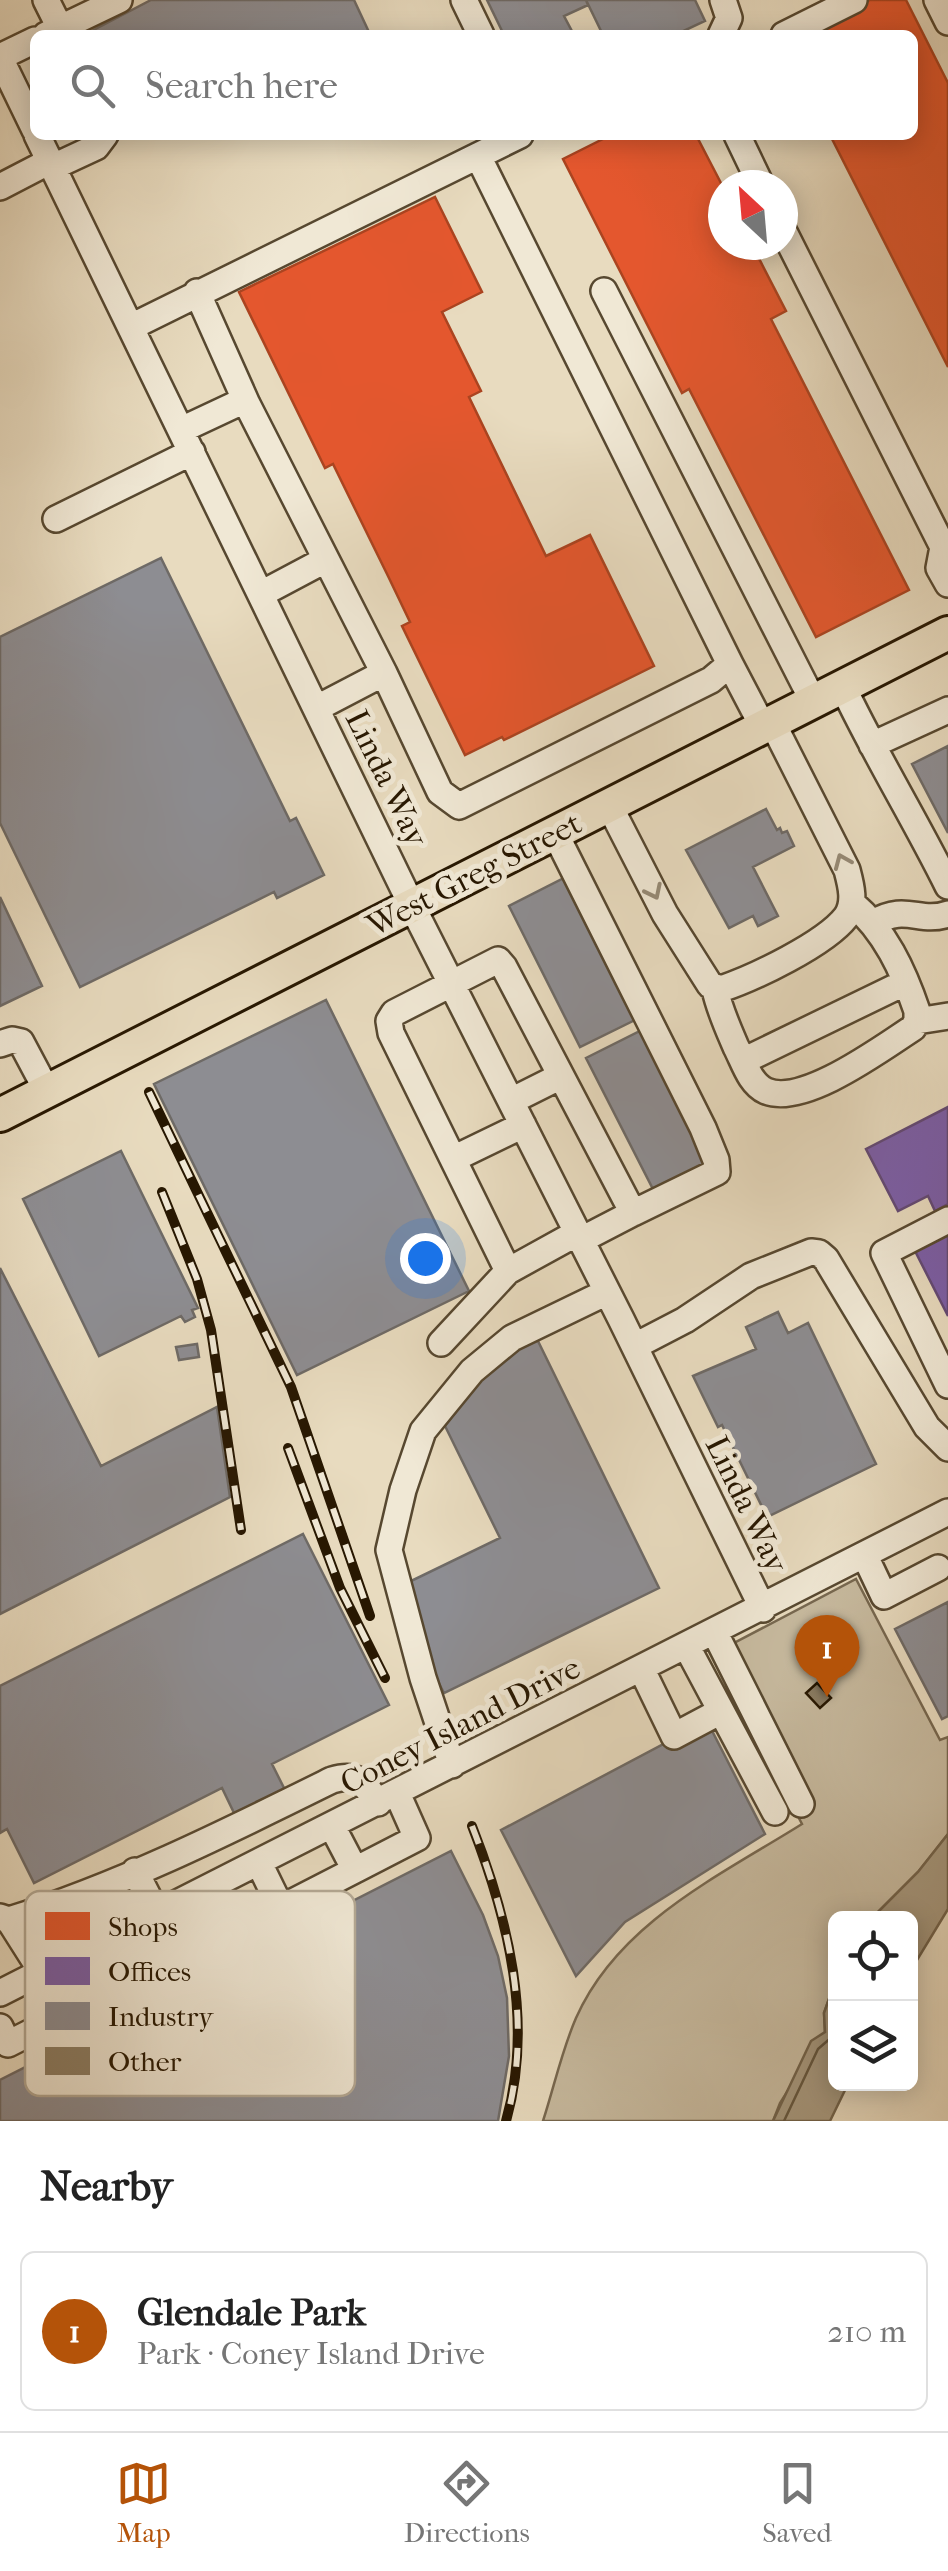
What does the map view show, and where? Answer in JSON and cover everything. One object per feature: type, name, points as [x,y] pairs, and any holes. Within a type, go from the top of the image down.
[{"type":"main road","name":"West Greg Street","points":[[0,1116],[948,633]]},
{"type":"street","points":[[46,0],[53,30]]},
{"type":"street","points":[[57,30],[118,0]]},
{"type":"street","points":[[464,0],[479,30]]},
{"type":"street","points":[[724,0],[730,18],[724,30]]},
{"type":"street","points":[[794,30],[854,0]]},
{"type":"street","points":[[937,0],[948,22]]},
{"type":"street","points":[[2,61],[30,43]]},
{"type":"street","points":[[2,61],[30,54]]},
{"type":"street","name":"Linda Way","points":[[2,61],[30,119]]},
{"type":"street","name":"Linda Way","points":[[40,140],[412,906],[763,1609]]},
{"type":"street","points":[[0,187],[96,147],[101,140]]},
{"type":"street","points":[[131,327],[510,140]]},
{"type":"street","points":[[739,140],[754,170]]},
{"type":"street","points":[[478,156],[730,664],[847,870],[852,904],[846,917],[812,944],[750,978],[716,988]]},
{"type":"street","points":[[798,259],[946,548],[940,568],[948,584]]},
{"type":"street","points":[[604,291],[828,694],[872,745],[948,886]]},
{"type":"street","points":[[197,292],[245,400],[440,792],[459,806],[710,680],[730,664]]},
{"type":"street","points":[[56,519],[187,441],[245,400]]},
{"type":"street","points":[[261,594],[325,560]]},
{"type":"street","points":[[317,708],[384,673]]},
{"type":"street","points":[[872,745],[948,710]]},
{"type":"street","points":[[609,806],[694,966],[716,988],[718,1003],[743,1061],[764,1091],[791,1094],[828,1080],[912,1028],[917,1021],[918,1011],[889,945],[852,904]]},
{"type":"street","points":[[441,1343],[508,1271],[717,1172],[716,1160],[555,833]]},
{"type":"street","points":[[873,924],[903,912],[925,917],[948,914]]},
{"type":"street","points":[[508,1271],[389,1021],[394,1013],[498,960],[633,1213]]},
{"type":"street","points":[[743,1061],[906,982]]},
{"type":"street","points":[[917,1021],[948,1016]]},
{"type":"street","points":[[0,1044],[21,1042],[47,1091]]},
{"type":"street","points":[[511,1101],[561,1076]]},
{"type":"street","points":[[454,1159],[523,1125]]},
{"type":"street","points":[[948,1220],[884,1253],[948,1385]]},
{"type":"street","points":[[634,1346],[685,1320],[750,1276],[811,1252],[820,1253],[928,1427],[948,1448]]},
{"type":"street","points":[[452,1766],[427,1692],[389,1550],[402,1490],[423,1431],[472,1370],[512,1338],[607,1292]]},
{"type":"street","name":"Coney Island Drive","points":[[203,1891],[948,1512]]},
{"type":"street","points":[[865,1556],[878,1599],[943,1566],[920,1527]]},
{"type":"street","points":[[715,1633],[801,1804]]},
{"type":"street","points":[[686,1647],[775,1812]]},
{"type":"street","points":[[642,1670],[674,1736],[721,1712]]},
{"type":"street","points":[[80,1891],[208,1841],[344,1776],[362,1780],[387,1798],[418,1838],[314,1891]]},
{"type":"street","points":[[332,1826],[355,1870]]},
{"type":"street","points":[[259,1863],[273,1891]]},
{"type":"street","points":[[135,1871],[149,1891]]},
{"type":"street","points":[[4,1919],[25,1948]]},
{"type":"street","name":"Coney Island Drive","points":[[0,1993],[25,1980]]},
{"type":"shaded area","points":[[856,1579],[940,1740],[948,1737],[948,1834],[918,1872],[879,1911],[828,1911],[825,2032],[780,2103],[773,2121],[543,2121],[576,2018],[617,1955],[644,1929],[705,1883],[802,1824],[713,1654]]},
{"type":"water","points":[[948,1834],[948,1909],[918,1958],[918,1911],[879,1911],[918,1872]]},
{"type":"water","points":[[828,2002],[828,2091],[845,2091],[830,2121],[773,2121],[811,2041],[825,2032]]},
{"type":"building: Shops","points":[[870,0],[906,0],[948,83],[948,367],[833,140],[918,140],[918,30],[811,30]]},
{"type":"building: Shops","points":[[601,140],[699,140],[714,170],[708,170],[708,260],[760,260],[786,311],[771,319],[909,590],[816,637],[689,389],[682,393],[563,159]]},
{"type":"building: Shops","points":[[435,197],[482,292],[442,312],[481,391],[469,397],[546,556],[590,535],[654,666],[504,740],[502,737],[465,755],[402,626],[410,622],[388,576],[333,464],[325,468],[239,292]]},
{"type":"building: Offices","points":[[948,1107],[948,1204],[935,1211],[928,1196],[898,1211],[866,1149]]},
{"type":"building: Offices","points":[[948,1229],[948,1316],[913,1247]]},
{"type":"building: Industry","points":[[151,0],[354,0],[368,30],[94,30]]},
{"type":"building: Industry","points":[[487,0],[586,0],[588,5],[564,16],[571,30],[502,30]]},
{"type":"building: Industry","points":[[586,0],[695,0],[705,21],[686,30],[601,30]]},
{"type":"building: Industry","points":[[161,558],[290,821],[296,818],[324,875],[277,898],[274,892],[80,987],[0,823],[0,637]]},
{"type":"building: Industry","points":[[948,746],[948,833],[912,764]]},
{"type":"building: Industry","points":[[766,809],[777,830],[787,831],[794,846],[753,867],[778,916],[758,926],[753,916],[729,928],[686,850]]},
{"type":"building: Industry","points":[[564,878],[637,1019],[580,1047],[509,906]]},
{"type":"building: Industry","points":[[0,897],[42,986],[0,1006]]},
{"type":"building: Industry","points":[[326,1000],[469,1291],[297,1375],[154,1084]]},
{"type":"building: Industry","points":[[642,1030],[710,1165],[656,1195],[586,1058]]},
{"type":"building: Industry","points":[[121,1151],[198,1308],[192,1310],[195,1317],[185,1322],[181,1316],[99,1356],[23,1199]]},
{"type":"building: Industry","points":[[0,1268],[101,1466],[217,1407],[230,1497],[0,1614]]},
{"type":"building: Industry","points":[[778,1312],[788,1333],[808,1323],[876,1464],[767,1517],[693,1376],[756,1349],[746,1327]]},
{"type":"building: Industry","points":[[537,1339],[659,1588],[444,1693],[435,1676],[409,1582],[500,1538],[445,1426],[478,1383],[522,1346]]},
{"type":"building: Industry","points":[[197,1344],[199,1357],[179,1360],[176,1347]]},
{"type":"building: Industry","points":[[303,1534],[389,1705],[272,1764],[286,1792],[236,1817],[222,1788],[34,1883],[7,1829],[0,1833],[0,1686]]},
{"type":"building: Industry","points":[[948,1602],[948,1716],[942,1719],[895,1629]]},
{"type":"building: Industry","points":[[707,1721],[765,1834],[625,1922],[576,1976],[501,1830]]},
{"type":"building: Industry","points":[[451,1851],[483,1915],[498,1956],[507,1998],[509,2056],[498,2121],[0,2121],[0,2080],[25,2067],[25,2096],[355,2096],[355,1900]]},
{"type":"building: Other","points":[[817,1683],[831,1698],[820,1708],[806,1693]]},
{"type":"railway","points":[[149,1092],[291,1387],[370,1616]]},
{"type":"railway","points":[[162,1192],[197,1279],[211,1330],[241,1530]]},
{"type":"railway","points":[[288,1448],[340,1588],[385,1678]]},
{"type":"railway","points":[[472,1826],[496,1897],[513,1971],[518,2046],[506,2121]]},
{"type":"place","name":"Glendale Park","points":[[827,1697]]}]
